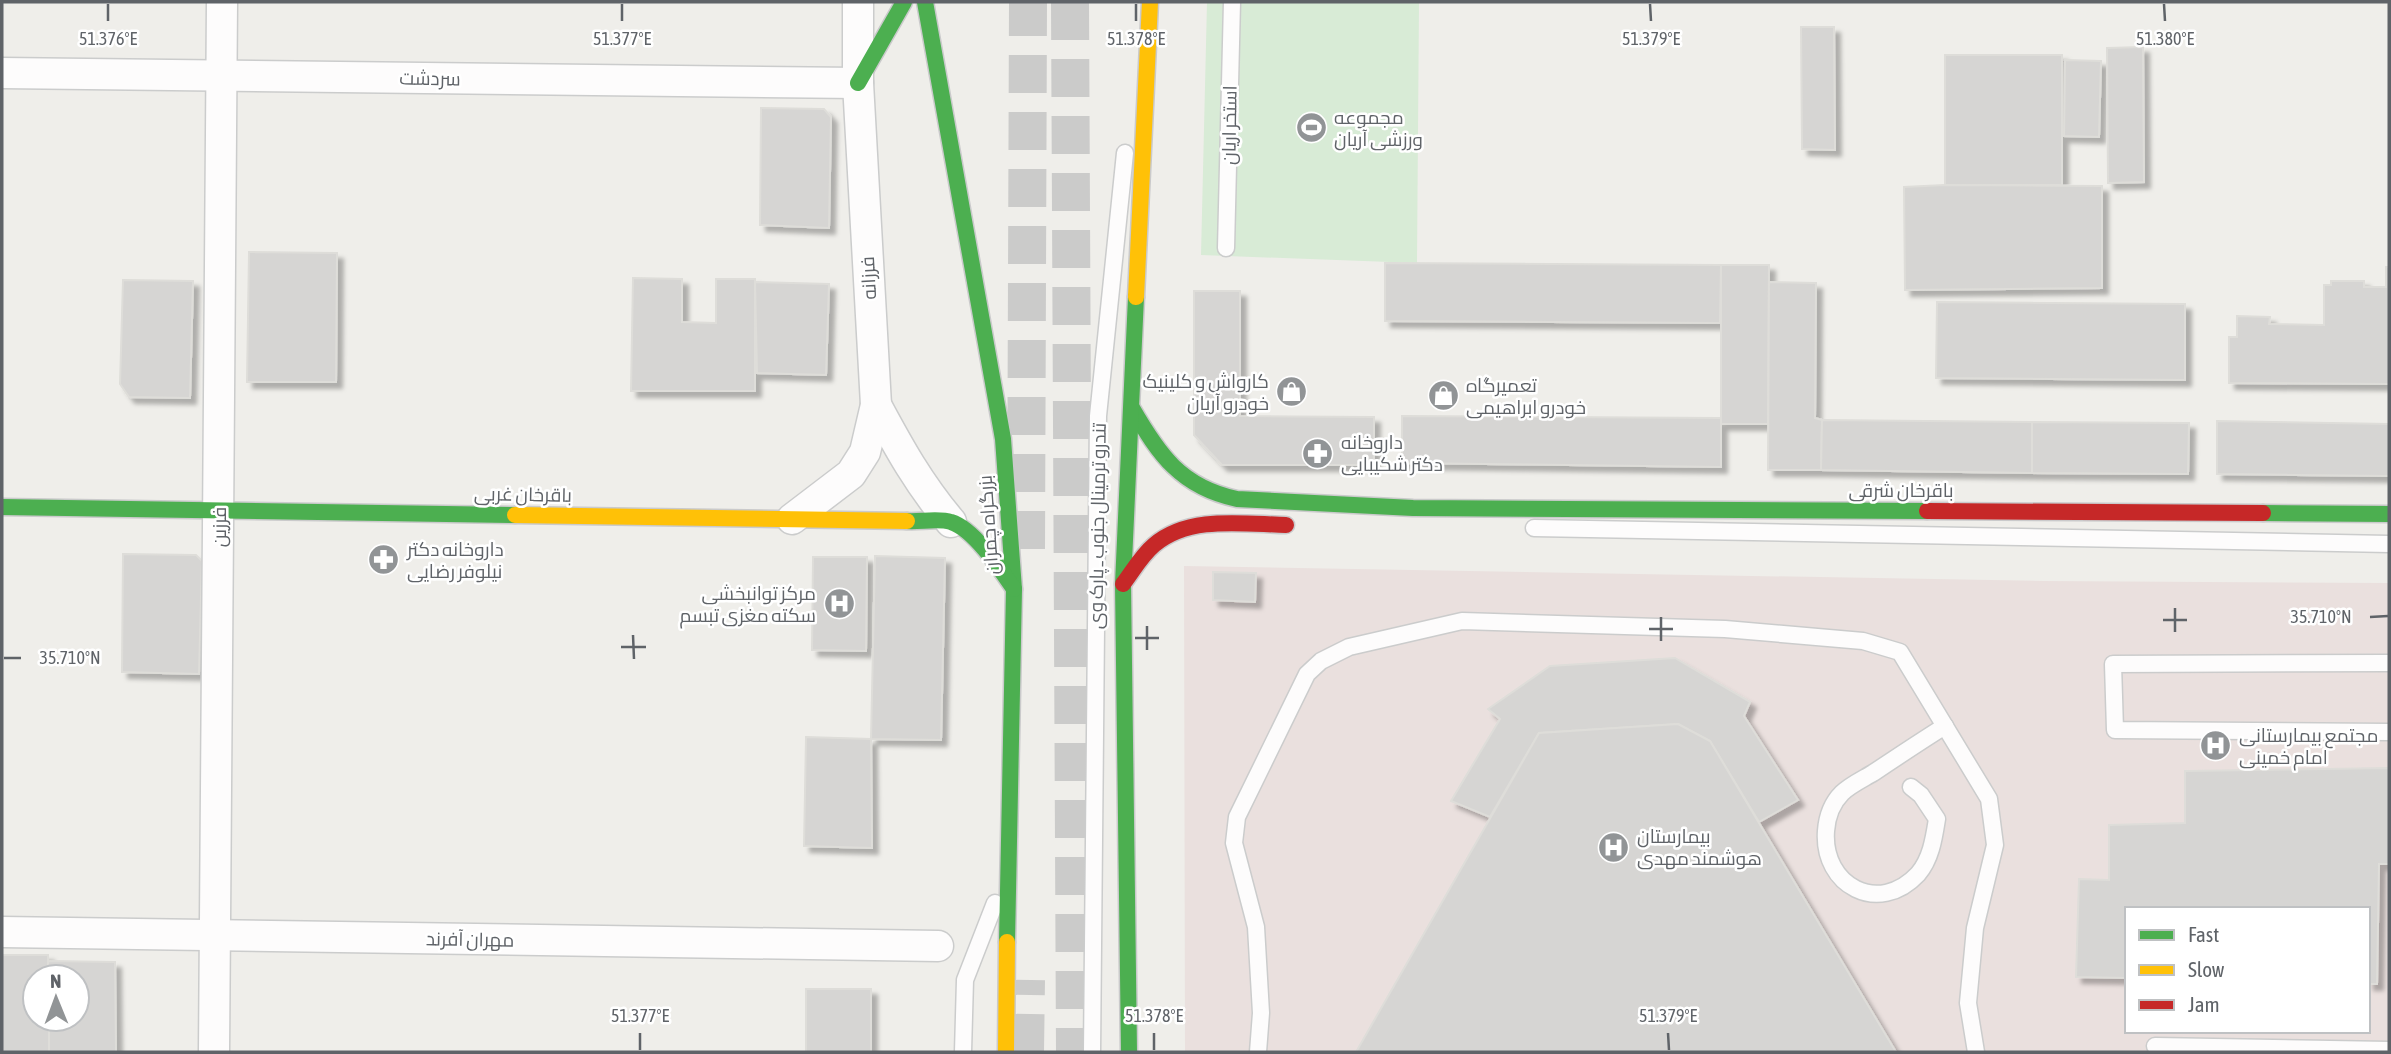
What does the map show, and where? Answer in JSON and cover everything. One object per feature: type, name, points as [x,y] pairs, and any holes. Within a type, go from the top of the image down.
[{"type":"main road","points":[[858,83],[904,2]]},
{"type":"main road","name":"بزرگراه چمران","points":[[925,2],[1003,439],[1014,589],[1006,1052]]},
{"type":"main road","points":[[1129,1052],[1123,584],[1150,2]]},
{"type":"main road","name":"باقرخان شرقی","points":[[1132,408],[1155,448],[1196,485],[1219,495],[1256,501],[1413,508],[2389,514]]},
{"type":"main road","name":"باقرخان غربی","points":[[2,507],[951,522]]},
{"type":"main road","points":[[1385,525],[1413,508]]},
{"type":"main road","points":[[951,522],[990,552],[1014,589]]},
{"type":"main road","points":[[1123,584],[1146,552],[1158,542],[1186,528],[1221,525],[1303,525]]},
{"type":"street","name":"فرزین","points":[[214,1052],[222,2]]},
{"type":"street","name":"فرزانه","points":[[792,519],[851,474],[865,452],[876,405],[858,83],[858,2]]},
{"type":"street","name":"سردشت","points":[[2,73],[858,83]]},
{"type":"street","points":[[876,405],[904,459],[925,491],[951,522]]},
{"type":"street","name":"مهران آفرند","points":[[2,932],[938,946]]},
{"type":"lane","name":"تندرو ترمینال جنوب ـ پارک وی","points":[[1092,1052],[1098,416],[1127,136],[1135,2]]},
{"type":"lane","name":"استخر اریان","points":[[1226,248],[1232,2]]},
{"type":"lane","points":[[1524,527],[2389,544]]},
{"type":"lane","points":[[1258,1052],[1261,1013],[1256,927],[1234,843],[1237,817],[1307,674],[1321,661],[1349,646],[1462,621],[1725,629],[1863,641],[1900,652],[1989,799],[1995,845],[1975,928],[1968,1003],[1976,1052]]},
{"type":"lane","points":[[2389,663],[2113,664],[2115,730],[2389,732]]},
{"type":"lane","points":[[1911,787],[1921,795],[1937,819],[1933,846],[1918,873],[1896,890],[1869,895],[1845,883],[1830,866],[1825,847],[1827,816],[1841,794],[1945,726]]},
{"type":"lane","points":[[963,1052],[965,980],[1008,872]]},
{"type":"lane","points":[[2155,1046],[2389,1050]]},
{"type":"shaded area","name":"بیمارستان هوشمند مهدی","points":[[1184,566],[2043,581],[2389,583],[2389,1052],[1185,1052]]},
{"type":"green space","name":"مجموعه ورزشی آریان","points":[[1207,2],[1419,2],[1417,263],[1201,255]]},
{"type":"building","points":[[1801,27],[1834,27],[1835,150],[1802,149]]},
{"type":"building","points":[[2143,47],[2144,182],[2108,183],[2107,48]]},
{"type":"building","points":[[1945,55],[2062,55],[2062,185],[1945,185]]},
{"type":"building","points":[[2065,60],[2101,61],[2099,137],[2064,136]]},
{"type":"building","points":[[761,108],[824,109],[831,117],[829,228],[760,225]]},
{"type":"building","points":[[2102,186],[2102,288],[1905,290],[1904,187]]},
{"type":"building","points":[[249,252],[337,253],[336,382],[247,382]]},
{"type":"building","points":[[1385,263],[1721,265],[1720,323],[1385,321]]},
{"type":"building","points":[[1721,265],[1769,265],[1768,424],[1721,424]]},
{"type":"building","points":[[2386,267],[2389,267],[2389,384],[2229,383],[2229,337],[2237,337],[2237,316],[2270,317],[2269,324],[2324,325],[2324,285],[2331,285],[2331,281],[2364,281],[2364,287],[2386,287]]},
{"type":"building","points":[[633,278],[682,279],[682,322],[716,323],[716,279],[755,279],[755,391],[631,391]]},
{"type":"building","points":[[123,280],[193,281],[190,398],[129,397],[120,384]]},
{"type":"building","points":[[755,282],[829,284],[826,375],[757,373]]},
{"type":"building","points":[[1769,282],[1816,283],[1815,418],[1822,420],[1821,470],[1768,470]]},
{"type":"building","points":[[1194,291],[1240,291],[1240,416],[1374,417],[1374,465],[1222,465],[1194,435]]},
{"type":"building","points":[[1937,302],[2185,304],[2185,380],[1936,378]]},
{"type":"building","points":[[1402,416],[1721,418],[1721,467],[1402,463]]},
{"type":"building","points":[[1822,420],[2032,422],[2032,473],[1821,470]]},
{"type":"building","points":[[2217,421],[2389,424],[2389,476],[2217,474]]},
{"type":"building","points":[[2032,422],[2189,423],[2188,474],[2032,473]]},
{"type":"building","points":[[123,554],[196,555],[202,561],[199,674],[122,672]]},
{"type":"building","points":[[875,556],[945,558],[941,740],[871,739]]},
{"type":"building","name":"مرکز توانبخشی سکته مغزی تبسم","points":[[813,557],[867,557],[866,651],[812,650]]},
{"type":"building","points":[[1213,572],[1256,573],[1255,602],[1213,600]]},
{"type":"building","points":[[1675,658],[1750,702],[1744,716],[1798,800],[1759,822],[1710,741],[1678,724],[1539,733],[1490,817],[1451,801],[1500,719],[1488,709],[1550,666]]},
{"type":"building","points":[[1678,724],[1710,741],[1896,1052],[1356,1052],[1539,733]]},
{"type":"building","points":[[806,737],[871,739],[872,848],[804,846]]},
{"type":"building","points":[[2389,768],[2389,864],[2379,864],[2377,984],[2370,984],[2370,907],[2125,907],[2125,978],[2076,977],[2079,879],[2109,880],[2109,825],[2185,823],[2185,771]]},
{"type":"building","points":[[2,955],[48,955],[48,963],[21,963],[21,1033],[49,1033],[49,1052],[2,1052]]},
{"type":"building","points":[[115,962],[116,1052],[49,1052],[49,1033],[91,1033],[91,963],[48,963]]},
{"type":"building","points":[[806,989],[871,989],[871,1052],[806,1052]]},
{"type":"tunnel","points":[[1026,549],[1028,2]]},
{"type":"tunnel","points":[[1070,2],[1075,1052]]},
{"type":"tunnel","points":[[1025,1052],[1026,980]]},
{"type":"traffic: fast","points":[[858,83],[904,2]]},
{"type":"traffic: fast","points":[[925,2],[1003,439],[1014,589],[1007,942]]},
{"type":"traffic: fast","points":[[1129,1052],[1123,584],[1136,297]]},
{"type":"traffic: fast","points":[[1132,408],[1152,440],[1174,467],[1201,486],[1237,499],[1413,508],[1927,511]]},
{"type":"traffic: fast","points":[[2,507],[515,515]]},
{"type":"traffic: fast","points":[[2263,513],[2389,514]]},
{"type":"traffic: fast","points":[[907,521],[941,520],[960,526],[986,551],[1014,589]]},
{"type":"traffic: slow","points":[[1136,297],[1150,2]]},
{"type":"traffic: slow","points":[[515,515],[907,521]]},
{"type":"traffic: slow","points":[[1006,1052],[1007,942]]},
{"type":"traffic: jam","points":[[1927,511],[2263,513]]},
{"type":"traffic: jam","points":[[1123,584],[1154,545],[1183,529],[1217,523],[1286,525]]},
{"type":"place","name":"مجموعه ورزشی آریان","points":[[1311,128]]},
{"type":"place","name":"کارواش و کلینیک خودرو آریان","points":[[1292,392]]},
{"type":"place","name":"تعمیرگاه خودرو ابراهیمی","points":[[1443,396]]},
{"type":"place","name":"داروخانه دکتر شکیبایی","points":[[1318,453]]},
{"type":"place","name":"داروخانه دکتر نیلوفر رضایی","points":[[384,560]]},
{"type":"place","name":"مرکز توانبخشی سکته مغزی تبسم","points":[[839,604]]},
{"type":"place","name":"مجتمع بیمارستانی امام خمینی","points":[[2216,746]]},
{"type":"place","name":"بیمارستان هوشمند مهدی","points":[[1614,847]]}]
